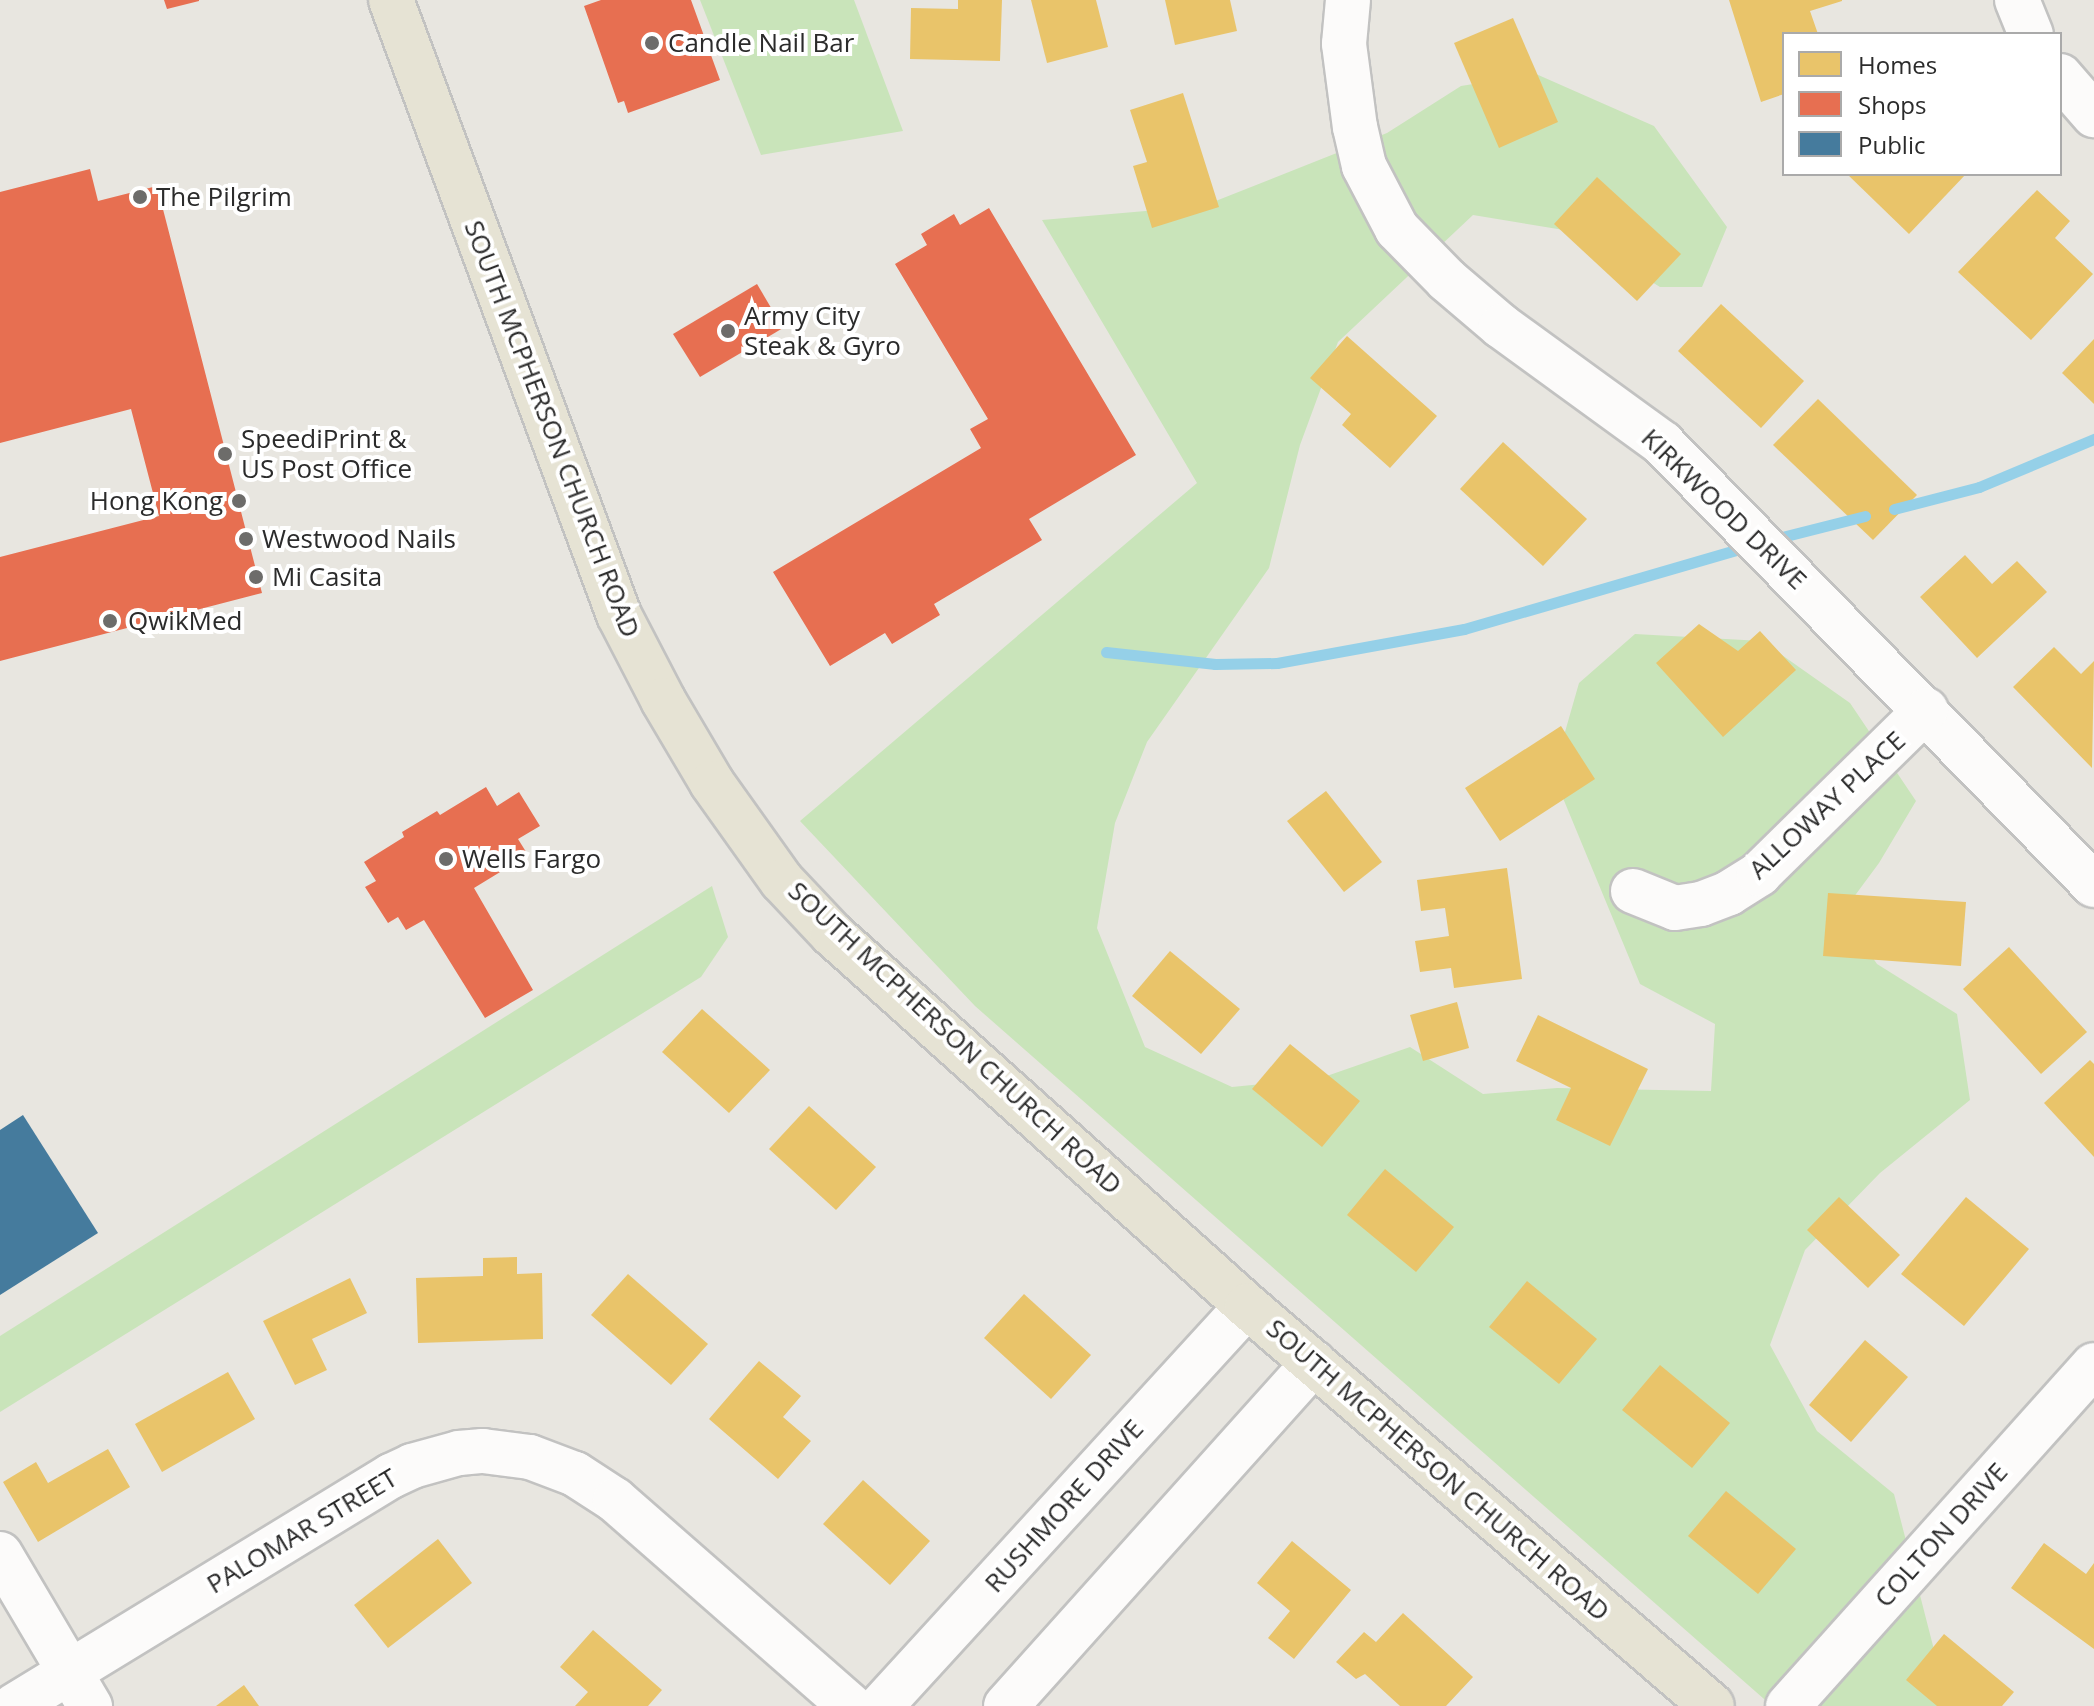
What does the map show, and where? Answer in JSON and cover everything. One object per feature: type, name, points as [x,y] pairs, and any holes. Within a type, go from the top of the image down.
[{"type":"main road","name":"SOUTH MCPHERSON CHURCH ROAD","points":[[391,0],[619,615],[663,700],[712,783],[782,881],[832,934],[1247,1306],[1712,1706]]},
{"type":"street","name":"KIRKWOOD DRIVE","points":[[1348,0],[1344,44],[1355,127],[1364,166],[1397,229],[1447,280],[1501,326],[1662,443],[2094,885]]},
{"type":"street","points":[[2017,0],[2030,32]]},
{"type":"street","points":[[2062,78],[2094,115]]},
{"type":"street","name":"ALLOWAY PLACE","points":[[1633,891],[1675,908],[1729,893],[1759,874],[1926,710]]},
{"type":"street","name":"RUSHMORE DRIVE","points":[[881,1706],[1247,1306]]},
{"type":"street","points":[[1006,1706],[1314,1363]]},
{"type":"street","name":"COLTON DRIVE","points":[[1788,1706],[2094,1365]]},
{"type":"street","name":"PALOMAR STREET","points":[[14,1706],[80,1688],[391,1476],[424,1463],[483,1451],[530,1457],[575,1474],[615,1500],[850,1706]]},
{"type":"street","points":[[0,1554],[80,1688]]},
{"type":"green space","points":[[700,0],[854,0],[903,131],[761,155]]},
{"type":"green space","points":[[1536,74],[1654,126],[1727,227],[1702,287],[1660,287],[1570,231],[1473,215],[1338,342],[1300,445],[1269,568],[1147,742],[1115,823],[1097,928],[1145,1047],[1232,1087],[1321,1078],[1410,1047],[1483,1094],[1557,1088],[1711,1091],[1715,1024],[1640,984],[1553,774],[1579,683],[1635,634],[1762,641],[1850,703],[1916,801],[1879,863],[1842,913],[1877,964],[1957,1014],[1970,1100],[1880,1173],[1805,1250],[1770,1345],[1817,1431],[1894,1494],[1940,1673],[1942,1706],[1772,1706],[975,1006],[800,821],[1197,483],[1042,220],[1203,206],[1387,133],[1461,86]]},
{"type":"green space","points":[[712,886],[728,937],[701,977],[0,1412],[0,1336]]},
{"type":"building: Homes","points":[[958,0],[1002,0],[1000,61],[910,59],[911,8],[958,9]]},
{"type":"building: Homes","points":[[1031,0],[1096,0],[1108,47],[1047,63]]},
{"type":"building: Homes","points":[[1165,0],[1230,0],[1237,31],[1175,45]]},
{"type":"building: Homes","points":[[1729,0],[1842,0],[1810,11],[1817,32],[1782,32],[1782,95],[1761,102]]},
{"type":"building: Homes","points":[[1513,18],[1558,122],[1499,148],[1454,43]]},
{"type":"building: Homes","points":[[1183,93],[1219,207],[1152,228],[1133,166],[1147,162],[1130,110]]},
{"type":"building: Homes","points":[[1849,176],[1964,176],[1909,234]]},
{"type":"building: Homes","points":[[1597,177],[1681,254],[1637,301],[1554,224]]},
{"type":"building: Homes","points":[[2037,190],[2070,221],[2055,238],[2093,274],[2031,340],[1958,272]]},
{"type":"building: Homes","points":[[1721,304],[1804,381],[1761,428],[1678,351]]},
{"type":"building: Homes","points":[[1347,336],[1437,416],[1390,468],[1342,425],[1351,414],[1310,378]]},
{"type":"building: Homes","points":[[2094,339],[2094,404],[2062,373]]},
{"type":"building: Homes","points":[[1818,399],[1917,495],[1873,540],[1773,445]]},
{"type":"building: Homes","points":[[1503,442],[1587,519],[1543,566],[1460,489]]},
{"type":"building: Homes","points":[[1965,555],[1992,584],[2017,561],[2047,592],[1977,658],[1920,597]]},
{"type":"building: Homes","points":[[1699,624],[1738,651],[1760,631],[1796,670],[1723,737],[1656,663]]},
{"type":"building: Homes","points":[[2054,647],[2081,674],[2094,661],[2092,768],[2013,687]]},
{"type":"building: Homes","points":[[1561,726],[1595,779],[1500,841],[1465,788]]},
{"type":"building: Homes","points":[[1326,791],[1382,862],[1344,892],[1287,821]]},
{"type":"building: Homes","points":[[1507,868],[1522,979],[1454,988],[1451,968],[1420,972],[1415,941],[1449,936],[1445,908],[1421,911],[1417,880]]},
{"type":"building: Homes","points":[[1828,893],[1966,902],[1961,966],[1823,956]]},
{"type":"building: Homes","points":[[2009,947],[2087,1032],[2041,1074],[1963,989]]},
{"type":"building: Homes","points":[[1170,951],[1240,1009],[1201,1054],[1132,996]]},
{"type":"building: Homes","points":[[1457,1002],[1469,1048],[1423,1061],[1410,1015]]},
{"type":"building: Homes","points":[[702,1009],[770,1070],[729,1113],[662,1052]]},
{"type":"building: Homes","points":[[1538,1015],[1648,1069],[1610,1146],[1556,1120],[1571,1088],[1516,1061]]},
{"type":"building: Homes","points":[[1290,1044],[1360,1101],[1322,1147],[1252,1089]]},
{"type":"building: Homes","points":[[2090,1060],[2094,1064],[2094,1157],[2044,1103]]},
{"type":"building: Homes","points":[[809,1106],[876,1167],[836,1210],[769,1149]]},
{"type":"building: Homes","points":[[1385,1169],[1454,1227],[1416,1272],[1347,1215]]},
{"type":"building: Homes","points":[[1839,1197],[1900,1255],[1868,1288],[1807,1230]]},
{"type":"building: Homes","points":[[1966,1197],[2029,1249],[1964,1326],[1901,1274]]},
{"type":"building: Homes","points":[[517,1257],[517,1274],[542,1273],[543,1339],[418,1343],[416,1278],[483,1276],[483,1258]]},
{"type":"building: Homes","points":[[628,1274],[708,1344],[671,1385],[591,1315]]},
{"type":"building: Homes","points":[[350,1278],[367,1313],[312,1339],[327,1370],[295,1385],[263,1321]]},
{"type":"building: Homes","points":[[1527,1281],[1597,1339],[1559,1384],[1489,1327]]},
{"type":"building: Homes","points":[[1024,1294],[1091,1355],[1051,1399],[984,1338]]},
{"type":"building: Homes","points":[[1865,1340],[1908,1377],[1851,1442],[1809,1405]]},
{"type":"building: Homes","points":[[759,1361],[801,1396],[783,1417],[811,1441],[778,1479],[709,1419]]},
{"type":"building: Homes","points":[[1660,1365],[1730,1423],[1692,1468],[1622,1410]]},
{"type":"building: Homes","points":[[228,1372],[255,1419],[162,1472],[135,1424]]},
{"type":"building: Homes","points":[[108,1449],[130,1487],[38,1542],[3,1482],[36,1462],[48,1483]]},
{"type":"building: Homes","points":[[863,1480],[930,1541],[890,1585],[823,1524]]},
{"type":"building: Homes","points":[[1726,1491],[1796,1549],[1758,1594],[1688,1536]]},
{"type":"building: Homes","points":[[438,1539],[472,1583],[388,1648],[354,1605]]},
{"type":"building: Homes","points":[[1292,1541],[1351,1590],[1294,1659],[1268,1638],[1290,1611],[1257,1583]]},
{"type":"building: Homes","points":[[2044,1543],[2086,1574],[2094,1563],[2094,1649],[2011,1588]]},
{"type":"building: Homes","points":[[1403,1613],[1473,1677],[1446,1706],[1400,1706],[1365,1674],[1356,1679],[1336,1662],[1364,1632],[1376,1642]]},
{"type":"building: Homes","points":[[593,1630],[662,1690],[648,1706],[575,1706],[588,1692],[560,1667]]},
{"type":"building: Homes","points":[[1944,1634],[2014,1692],[2002,1706],[1937,1706],[1906,1680]]},
{"type":"building: Homes","points":[[244,1685],[259,1706],[216,1706]]},
{"type":"building: Shops","points":[[164,0],[199,0],[199,1],[167,9]]},
{"type":"building: Shops","name":"Candle Nail Bar","points":[[601,0],[691,0],[720,80],[628,113],[624,101],[618,103],[584,6]]},
{"type":"building: Shops","points":[[90,169],[98,201],[157,186],[262,593],[0,661],[0,557],[159,516],[131,409],[0,443],[0,192]]},
{"type":"building: Shops","points":[[989,208],[1136,455],[1029,519],[1042,540],[934,604],[940,615],[892,644],[885,633],[830,666],[773,572],[981,448],[970,429],[988,419],[895,264],[927,245],[921,234],[954,214],[960,225]]},
{"type":"building: Shops","name":"Army City Steak & Gyro","points":[[757,284],[783,328],[700,377],[673,334]]},
{"type":"building: Shops","name":"Wells Fargo","points":[[486,787],[497,806],[519,792],[540,826],[518,839],[528,855],[474,888],[533,990],[485,1018],[424,920],[406,930],[398,917],[388,923],[365,887],[376,881],[364,862],[404,837],[402,832],[437,811],[440,815]]},
{"type":"building: Public","points":[[23,1115],[98,1233],[0,1295],[0,1130]]},
{"type":"waterway","points":[[1894,509],[1979,487],[2094,439]]},
{"type":"waterway","points":[[1770,540],[1865,516]]},
{"type":"waterway","points":[[1106,652],[1215,664],[1277,663],[1464,629],[1749,546]]},
{"type":"place","name":"Candle Nail Bar","points":[[652,43]]},
{"type":"place","name":"The Pilgrim","points":[[140,197]]},
{"type":"place","name":"Army City Steak & Gyro","points":[[728,331]]},
{"type":"place","name":"SpeediPrint & US Post Office","points":[[225,454]]},
{"type":"place","name":"Hong Kong","points":[[239,501]]},
{"type":"place","name":"Westwood Nails","points":[[246,539]]},
{"type":"place","name":"Mi Casita","points":[[256,577]]},
{"type":"place","name":"QwikMed","points":[[110,621]]},
{"type":"place","name":"Wells Fargo","points":[[446,859]]}]
